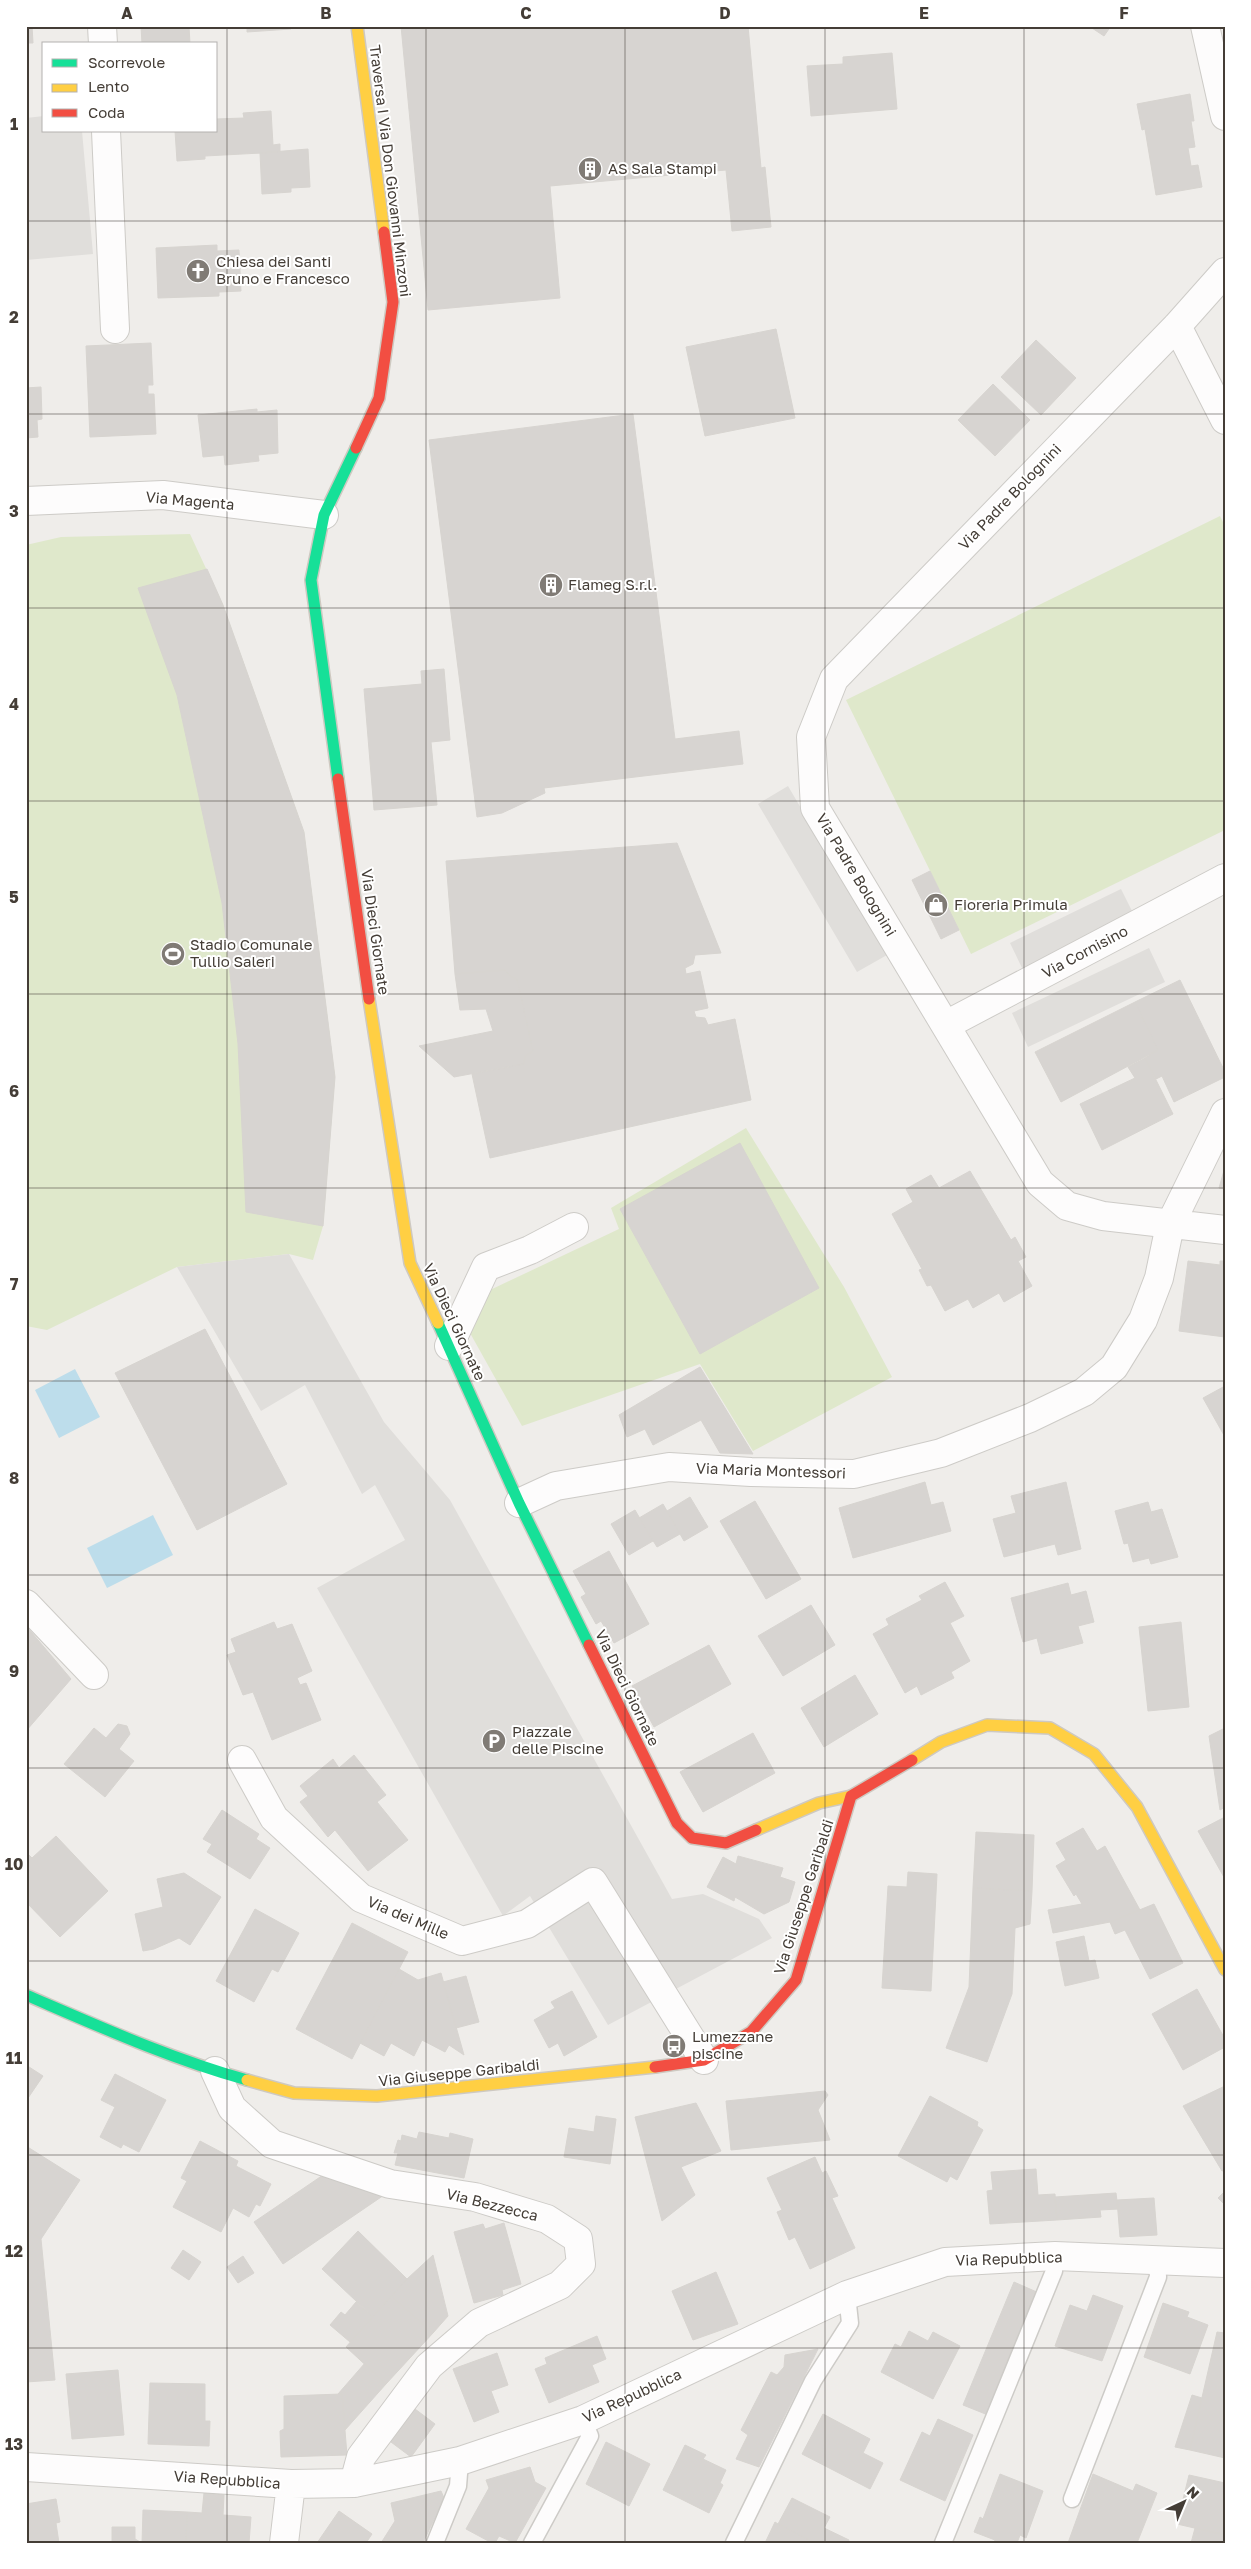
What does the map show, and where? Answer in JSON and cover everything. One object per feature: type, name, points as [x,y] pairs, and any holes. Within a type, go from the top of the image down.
[{"type":"street","points":[[102,26],[103,42]]},
{"type":"street","name":"Traversa I Via Don Giovanni Minzoni","points":[[324,515],[379,398],[393,302],[357,26]]},
{"type":"street","points":[[1205,26],[1225,116]]},
{"type":"street","points":[[106,132],[115,329]]},
{"type":"street","name":"Via Padre Bolognini","points":[[1225,272],[1177,326],[834,679],[811,737],[815,808],[1040,1184],[1067,1206],[1103,1216],[1225,1230]]},
{"type":"street","points":[[1177,326],[1225,420]]},
{"type":"street","name":"Via Magenta","points":[[26,501],[162,495],[324,515]]},
{"type":"street","name":"Via Dieci Giornate","points":[[324,515],[312,580],[362,957],[410,1264],[519,1503],[677,1823],[692,1838],[726,1843],[820,1803],[851,1796]]},
{"type":"street","name":"Via Cornisino","points":[[946,1026],[1225,878]]},
{"type":"street","name":"Via Maria Montessori","points":[[519,1503],[556,1486],[669,1467],[752,1472],[854,1474],[940,1453],[1030,1418],[1084,1392],[1114,1367],[1142,1320],[1159,1278],[1170,1225],[1225,1113]]},
{"type":"street","points":[[449,1346],[486,1267],[530,1250],[574,1227]]},
{"type":"street","points":[[26,1604],[94,1675]]},
{"type":"street","points":[[851,1796],[941,1742],[987,1725],[1050,1728],[1094,1754],[1137,1807],[1225,1970]]},
{"type":"street","name":"Via dei Mille","points":[[242,1760],[274,1818],[362,1898],[462,1941],[527,1924],[594,1882],[704,2060]]},
{"type":"street","name":"Via Giuseppe Garibaldi","points":[[26,1995],[121,2036],[215,2071],[294,2093],[377,2096],[607,2073],[704,2060],[751,2032],[796,1980],[851,1796]]},
{"type":"street","name":"Via Bezzecca","points":[[215,2071],[232,2108],[272,2144],[390,2184],[475,2197],[547,2219],[578,2239],[581,2264],[560,2285],[479,2323],[429,2366],[361,2457],[354,2483]]},
{"type":"street","name":"Via Repubblica","points":[[26,2468],[291,2484],[354,2483],[460,2462],[583,2420],[846,2295],[945,2262],[1055,2256],[1225,2263]]},
{"type":"street","points":[[284,2543],[291,2484]]},
{"type":"lane","points":[[943,2543],[1054,2271],[1055,2256]]},
{"type":"lane","points":[[1072,2499],[1158,2277],[1158,2260]]},
{"type":"lane","points":[[734,2543],[813,2381],[850,2323],[846,2295]]},
{"type":"lane","points":[[532,2543],[590,2436],[583,2420]]},
{"type":"lane","points":[[435,2543],[458,2486],[460,2462]]},
{"type":"green space","points":[[1220,516],[1225,526],[1225,830],[971,954],[846,700]]},
{"type":"green space","name":"Stadio Comunale Tullio Saleri","points":[[190,534],[223,605],[304,832],[335,1077],[323,1226],[313,1260],[289,1254],[177,1267],[47,1330],[26,1326],[26,545],[61,537]]},
{"type":"green space","points":[[746,1128],[844,1287],[892,1377],[753,1451],[700,1364],[522,1426],[470,1333],[488,1291],[619,1229],[611,1208]]},
{"type":"shaded area","points":[[42,116],[42,132],[82,132],[93,254],[26,260],[26,118]]},
{"type":"shaded area","points":[[788,786],[887,955],[857,972],[758,804]]},
{"type":"shaded area","points":[[1121,889],[1134,915],[1023,970],[1010,943]]},
{"type":"shaded area","points":[[1149,948],[1165,982],[1028,1047],[1012,1013]]},
{"type":"shaded area","name":"Piazzale delle Piscine","points":[[289,1254],[384,1422],[450,1500],[672,1899],[703,1894],[759,1919],[772,1938],[608,2025],[530,1896],[503,1916],[317,1588],[405,1540],[375,1485],[362,1494],[305,1385],[261,1411],[177,1267]]},
{"type":"water","points":[[75,1369],[100,1417],[59,1438],[35,1390]]},
{"type":"water","points":[[153,1515],[173,1555],[107,1588],[87,1548]]},
{"type":"building","points":[[26,26],[32,26],[33,43],[26,43]]},
{"type":"building","points":[[141,26],[189,26],[190,42],[142,42]]},
{"type":"building","points":[[247,26],[291,26],[291,29],[247,32]]},
{"type":"building","name":"AS Sala Stampi","points":[[401,26],[748,26],[761,168],[765,167],[771,227],[732,231],[726,170],[550,186],[560,298],[428,310]]},
{"type":"building","points":[[1089,26],[1111,26],[1104,36]]},
{"type":"building","points":[[892,53],[897,109],[811,116],[807,66],[843,64],[843,57]]},
{"type":"building","points":[[1190,94],[1194,121],[1191,121],[1195,147],[1188,148],[1191,166],[1198,165],[1202,187],[1156,195],[1145,129],[1142,130],[1137,104]]},
{"type":"building","points":[[271,111],[273,145],[280,144],[280,152],[205,156],[205,159],[177,161],[175,132],[218,132],[218,119],[244,118],[243,113]]},
{"type":"building","points":[[308,149],[310,187],[291,188],[291,192],[262,194],[260,153]]},
{"type":"building","name":"Chiesa dei Santi Bruno e Francesco","points":[[217,245],[217,251],[239,250],[241,291],[219,292],[219,296],[158,298],[156,248]]},
{"type":"building","points":[[776,329],[795,418],[705,436],[686,347]]},
{"type":"building","points":[[1036,340],[1076,378],[1041,415],[1001,377]]},
{"type":"building","points":[[151,343],[153,385],[148,385],[148,394],[154,394],[156,434],[90,437],[86,346]]},
{"type":"building","points":[[993,384],[1030,420],[995,456],[958,420]]},
{"type":"building","points":[[41,387],[42,419],[37,420],[38,437],[26,438],[26,388]]},
{"type":"building","points":[[257,409],[257,412],[277,410],[278,453],[258,455],[259,461],[225,465],[224,455],[203,457],[198,415]]},
{"type":"building","name":"Flameg S.r.l.","points":[[633,414],[675,739],[739,731],[743,764],[544,788],[545,793],[502,813],[477,817],[429,440]]},
{"type":"building","points":[[207,569],[223,605],[304,832],[335,1077],[323,1226],[246,1212],[238,1044],[222,903],[177,695],[138,588]]},
{"type":"building","points":[[444,669],[450,740],[431,742],[437,805],[374,810],[364,689],[422,684],[421,671]]},
{"type":"building","points":[[677,843],[721,953],[695,955],[693,964],[685,968],[686,974],[700,971],[708,1008],[694,1011],[696,1017],[705,1018],[708,1025],[735,1019],[751,1100],[490,1158],[472,1074],[524,1064],[525,1056],[533,1051],[517,979],[510,976],[505,970],[455,974],[446,861]]},
{"type":"building","name":"Fioreria Primula","points":[[930,871],[959,930],[941,939],[912,880]]},
{"type":"building","points":[[505,970],[510,976],[517,979],[533,1051],[525,1056],[524,1064],[454,1077],[419,1046],[493,1031],[486,1009],[460,1010],[455,974]]},
{"type":"building","points":[[1180,980],[1225,1072],[1225,1077],[1174,1102],[1162,1076],[1156,1079],[1145,1058],[1158,1050],[1135,1002]]},
{"type":"building","points":[[1135,1002],[1158,1050],[1061,1102],[1035,1052]]},
{"type":"building","points":[[1145,1058],[1173,1114],[1102,1150],[1080,1104],[1135,1078],[1128,1067]]},
{"type":"building","points":[[740,1143],[819,1288],[700,1354],[620,1209]]},
{"type":"building","points":[[1225,1167],[1225,1189],[1219,1188]]},
{"type":"building","points":[[970,1171],[1011,1240],[1015,1237],[1026,1257],[1018,1261],[1032,1286],[1004,1302],[999,1293],[973,1308],[968,1299],[945,1311],[931,1285],[927,1286],[919,1270],[922,1269],[892,1214],[913,1202],[906,1189],[931,1175],[939,1188]]},
{"type":"building","points":[[1188,1261],[1220,1265],[1220,1261],[1225,1261],[1225,1337],[1179,1331]]},
{"type":"building","points":[[205,1329],[287,1484],[197,1530],[115,1373]]},
{"type":"building","points":[[700,1367],[753,1454],[720,1453],[701,1420],[653,1445],[645,1429],[627,1437],[619,1415]]},
{"type":"building","points":[[1225,1386],[1225,1437],[1203,1398]]},
{"type":"building","points":[[925,1482],[931,1505],[943,1502],[951,1531],[853,1558],[839,1508]]},
{"type":"building","points":[[1066,1482],[1081,1549],[1058,1555],[1055,1544],[1004,1557],[993,1519],[1016,1513],[1011,1496]]},
{"type":"building","points":[[690,1497],[708,1527],[684,1541],[667,1511]]},
{"type":"building","points":[[755,1501],[801,1579],[766,1599],[720,1521]]},
{"type":"building","points":[[1148,1502],[1151,1512],[1162,1509],[1178,1557],[1151,1564],[1149,1558],[1133,1562],[1128,1543],[1124,1544],[1115,1511]]},
{"type":"building","points":[[663,1504],[680,1534],[657,1547],[639,1518]]},
{"type":"building","points":[[635,1510],[653,1541],[629,1555],[611,1524]]},
{"type":"building","points":[[609,1551],[649,1624],[614,1643],[601,1621],[596,1624],[581,1597],[586,1594],[573,1571]]},
{"type":"building","points":[[945,1582],[964,1616],[950,1623],[970,1661],[951,1672],[954,1678],[921,1695],[917,1686],[905,1693],[873,1634],[889,1625],[886,1619],[922,1600],[919,1596]]},
{"type":"building","points":[[1068,1583],[1071,1595],[1086,1591],[1094,1622],[1078,1626],[1083,1643],[1041,1654],[1037,1638],[1023,1642],[1011,1598]]},
{"type":"building","points":[[811,1605],[835,1645],[783,1676],[758,1636]]},
{"type":"building","points":[[274,1622],[277,1629],[292,1624],[312,1671],[297,1678],[300,1685],[306,1683],[321,1720],[272,1740],[253,1692],[243,1695],[227,1655],[236,1652],[231,1639]]},
{"type":"building","points":[[1181,1622],[1189,1707],[1148,1711],[1139,1627]]},
{"type":"building","points":[[26,1626],[38,1640],[26,1649]]},
{"type":"building","points":[[38,1640],[71,1679],[26,1731],[26,1680],[28,1678],[26,1675],[26,1649]]},
{"type":"building","points":[[709,1645],[731,1684],[654,1727],[632,1686]]},
{"type":"building","points":[[855,1675],[878,1714],[824,1747],[801,1708]]},
{"type":"building","points":[[118,1724],[127,1726],[130,1734],[119,1749],[134,1761],[105,1797],[64,1764],[94,1728],[106,1738]]},
{"type":"building","points":[[1225,1728],[1225,1807],[1220,1810],[1209,1736]]},
{"type":"building","points":[[753,1733],[775,1773],[703,1812],[680,1772]]},
{"type":"building","points":[[354,1755],[386,1795],[377,1802],[408,1840],[368,1871],[335,1830],[328,1837],[300,1802],[308,1796],[300,1786],[333,1759],[339,1768]]},
{"type":"building","points":[[222,1810],[259,1834],[256,1839],[270,1848],[250,1879],[207,1852],[212,1844],[203,1839]]},
{"type":"building","points":[[1225,1817],[1225,1879],[1198,1831]]},
{"type":"building","points":[[1083,1828],[1097,1851],[1105,1846],[1140,1910],[1110,1922],[1053,1933],[1048,1910],[1082,1904],[1076,1894],[1074,1896],[1056,1866],[1066,1860],[1056,1843]]},
{"type":"building","points":[[976,1832],[1034,1835],[1032,1891],[973,1888]]},
{"type":"building","points":[[56,1836],[108,1891],[60,1937],[26,1902],[26,1852],[32,1858]]},
{"type":"building","points":[[738,1856],[783,1868],[780,1877],[795,1882],[789,1902],[764,1914],[735,1897],[734,1901],[707,1887],[723,1857],[736,1864]]},
{"type":"building","points":[[908,1872],[937,1874],[931,1991],[882,1988],[888,1886],[907,1887]]},
{"type":"building","points":[[184,1873],[221,1897],[190,1945],[179,1938],[154,1949],[143,1951],[135,1914],[163,1907],[157,1879]]},
{"type":"building","points":[[973,1888],[1032,1891],[1030,1924],[1015,1928],[1012,1994],[987,2062],[946,2048],[969,1987]]},
{"type":"building","points":[[1154,1904],[1183,1963],[1150,1979],[1125,1930],[1115,1934],[1110,1922]]},
{"type":"building","points":[[255,1909],[299,1933],[278,1972],[272,1969],[254,2002],[216,1981]]},
{"type":"building","points":[[352,1923],[408,1952],[352,2059],[296,2029]]},
{"type":"building","points":[[1084,1936],[1089,1961],[1095,1960],[1099,1978],[1065,1986],[1056,1942]]},
{"type":"building","points":[[399,1969],[418,1980],[441,1973],[464,2055],[449,2045],[445,2052],[422,2040],[414,2056],[391,2043],[384,2056],[360,2043]]},
{"type":"building","points":[[466,1976],[479,2022],[456,2028],[443,1982]]},
{"type":"building","points":[[1197,1989],[1225,2039],[1225,2047],[1183,2070],[1152,2014]]},
{"type":"building","points":[[572,1991],[597,2037],[564,2056],[558,2043],[549,2048],[534,2020],[555,2008],[551,2002]]},
{"type":"building","points":[[26,2065],[43,2076],[26,2101]]},
{"type":"building","points":[[115,2074],[166,2100],[139,2152],[123,2144],[121,2148],[100,2137],[115,2107],[101,2100]]},
{"type":"building","points":[[1225,2086],[1225,2170],[1222,2171],[1183,2106]]},
{"type":"building","points":[[825,2091],[828,2095],[818,2110],[830,2140],[731,2150],[726,2101]]},
{"type":"building","points":[[930,2096],[978,2122],[977,2126],[983,2130],[957,2180],[950,2176],[947,2182],[898,2156]]},
{"type":"building","points":[[696,2103],[721,2151],[681,2167],[695,2195],[662,2221],[635,2117]]},
{"type":"building","points":[[596,2116],[616,2119],[610,2164],[564,2157],[569,2128],[594,2132]]},
{"type":"building","points":[[419,2132],[449,2138],[450,2133],[473,2139],[464,2178],[395,2165],[398,2153],[394,2153],[398,2140],[401,2141],[402,2135],[417,2139]]},
{"type":"building","points":[[200,2141],[238,2161],[236,2166],[271,2184],[260,2206],[256,2204],[249,2217],[233,2208],[221,2232],[173,2207],[187,2181],[181,2178]]},
{"type":"building","points":[[26,2146],[80,2180],[41,2239],[26,2229]]},
{"type":"building","points":[[815,2157],[822,2173],[826,2171],[838,2196],[832,2198],[855,2248],[810,2269],[795,2237],[789,2240],[777,2212],[782,2210],[767,2178]]},
{"type":"building","points":[[1036,2169],[1038,2195],[1055,2194],[1057,2220],[990,2224],[987,2191],[993,2190],[991,2172]]},
{"type":"building","points":[[326,2173],[387,2193],[283,2264],[254,2222]]},
{"type":"building","points":[[1225,2191],[1225,2205],[1218,2198]]},
{"type":"building","points":[[1116,2193],[1118,2209],[1100,2210],[1101,2217],[1057,2220],[1055,2197]]},
{"type":"building","points":[[1154,2198],[1157,2235],[1120,2237],[1117,2200]]},
{"type":"building","points":[[504,2223],[521,2284],[502,2290],[503,2295],[474,2303],[454,2232],[483,2224],[485,2229]]},
{"type":"building","points":[[26,2229],[41,2239],[55,2380],[26,2382]]},
{"type":"building","points":[[358,2231],[407,2279],[373,2317],[322,2269]]},
{"type":"building","points":[[183,2250],[201,2262],[189,2280],[171,2268]]},
{"type":"building","points":[[433,2255],[448,2316],[433,2333],[391,2296]]},
{"type":"building","points":[[243,2256],[254,2273],[238,2283],[227,2267]]},
{"type":"building","points":[[716,2272],[738,2324],[693,2340],[672,2291]]},
{"type":"building","points":[[1014,2282],[1039,2293],[988,2415],[963,2405]]},
{"type":"building","points":[[1093,2295],[1123,2306],[1102,2361],[1055,2346],[1070,2305],[1087,2311]]},
{"type":"building","points":[[391,2296],[433,2333],[386,2384],[346,2347]]},
{"type":"building","points":[[356,2302],[373,2317],[350,2342],[330,2325],[341,2312],[345,2315]]},
{"type":"building","points":[[1163,2303],[1189,2312],[1187,2317],[1208,2325],[1190,2374],[1144,2357]]},
{"type":"building","points":[[909,2331],[928,2341],[933,2332],[960,2346],[933,2399],[881,2372],[895,2344],[901,2347]]},
{"type":"building","points":[[1217,2332],[1225,2333],[1225,2458],[1190,2450]]},
{"type":"building","points":[[597,2336],[606,2359],[592,2365],[599,2382],[549,2403],[535,2369],[547,2364],[545,2358]]},
{"type":"building","points":[[818,2349],[759,2467],[736,2459],[748,2435],[741,2430],[771,2372],[777,2375],[784,2367],[785,2355]]},
{"type":"building","points":[[497,2353],[508,2385],[491,2391],[499,2412],[474,2422],[453,2369]]},
{"type":"building","points":[[365,2363],[386,2384],[345,2430],[342,2394],[338,2394]]},
{"type":"building","points":[[118,2370],[124,2435],[72,2439],[66,2374]]},
{"type":"building","points":[[150,2383],[205,2384],[205,2421],[210,2421],[209,2446],[148,2444]]},
{"type":"building","points":[[342,2394],[347,2455],[281,2457],[280,2431],[284,2429],[284,2396]]},
{"type":"building","points":[[1192,2395],[1202,2398],[1190,2450],[1175,2447]]},
{"type":"building","points":[[411,2406],[435,2424],[411,2457],[387,2439]]},
{"type":"building","points":[[823,2414],[870,2439],[863,2453],[883,2463],[870,2489],[802,2454]]},
{"type":"building","points":[[938,2419],[973,2435],[945,2501],[900,2480],[922,2432],[930,2436]]},
{"type":"building","points":[[606,2442],[650,2464],[629,2506],[586,2484]]},
{"type":"building","points":[[685,2445],[706,2455],[703,2459],[726,2470],[720,2483],[723,2485],[709,2513],[663,2490]]},
{"type":"building","points":[[530,2467],[535,2482],[546,2488],[515,2543],[499,2536],[495,2543],[492,2543],[466,2529],[489,2488],[486,2480]]},
{"type":"building","points":[[1000,2474],[1043,2491],[1026,2538],[1020,2535],[1017,2543],[994,2543],[995,2540],[974,2532],[980,2517],[983,2519]]},
{"type":"building","points":[[1093,2474],[1133,2491],[1136,2484],[1157,2493],[1137,2543],[1068,2543]]},
{"type":"building","points":[[1189,2475],[1225,2483],[1225,2535],[1177,2524]]},
{"type":"building","points":[[441,2491],[444,2498],[423,2543],[381,2543],[395,2521],[391,2503]]},
{"type":"building","points":[[204,2493],[224,2495],[223,2515],[251,2517],[249,2543],[186,2543],[187,2512],[202,2513]]},
{"type":"building","points":[[792,2498],[830,2517],[824,2528],[849,2540],[848,2543],[815,2543],[778,2524]]},
{"type":"building","points":[[56,2499],[60,2522],[56,2523],[59,2543],[26,2543],[26,2504]]},
{"type":"building","points":[[143,2510],[187,2512],[186,2543],[142,2543]]},
{"type":"building","points":[[339,2511],[372,2534],[366,2543],[317,2543]]},
{"type":"building","points":[[775,2522],[778,2524],[815,2543],[765,2543]]},
{"type":"building","points":[[112,2527],[135,2527],[135,2539],[142,2543],[112,2543]]},
{"type":"building","points":[[1195,2528],[1225,2535],[1225,2543],[1191,2543]]},
{"type":"traffic: fast","points":[[338,779],[311,580],[324,515],[356,448]]},
{"type":"traffic: fast","points":[[438,1323],[519,1503],[589,1645]]},
{"type":"traffic: fast","points":[[26,1995],[163,2052],[247,2080]]},
{"type":"traffic: slow","points":[[357,26],[384,232]]},
{"type":"traffic: slow","points":[[369,999],[410,1263],[438,1323]]},
{"type":"traffic: slow","points":[[912,1760],[941,1742],[987,1725],[1050,1728],[1094,1754],[1137,1807],[1225,1970]]},
{"type":"traffic: slow","points":[[756,1830],[819,1803],[851,1796]]},
{"type":"traffic: slow","points":[[247,2080],[294,2093],[377,2096],[655,2067]]},
{"type":"traffic: jam","points":[[356,448],[379,398],[393,302],[384,232]]},
{"type":"traffic: jam","points":[[338,779],[369,999]]},
{"type":"traffic: jam","points":[[589,1645],[677,1823],[692,1838],[726,1843],[756,1830]]},
{"type":"traffic: jam","points":[[655,2067],[704,2060],[751,2032],[796,1980],[851,1796],[912,1760]]},
{"type":"place","name":"AS Sala Stampi","points":[[590,169]]},
{"type":"place","name":"Chiesa dei Santi Bruno e Francesco","points":[[198,271]]},
{"type":"place","name":"Flameg S.r.l.","points":[[551,585]]},
{"type":"place","name":"Fioreria Primula","points":[[936,905]]},
{"type":"place","name":"Stadio Comunale Tullio Saleri","points":[[173,954]]},
{"type":"place","name":"Piazzale delle Piscine","points":[[494,1741]]},
{"type":"place","name":"Lumezzane piscine","points":[[674,2046]]}]
